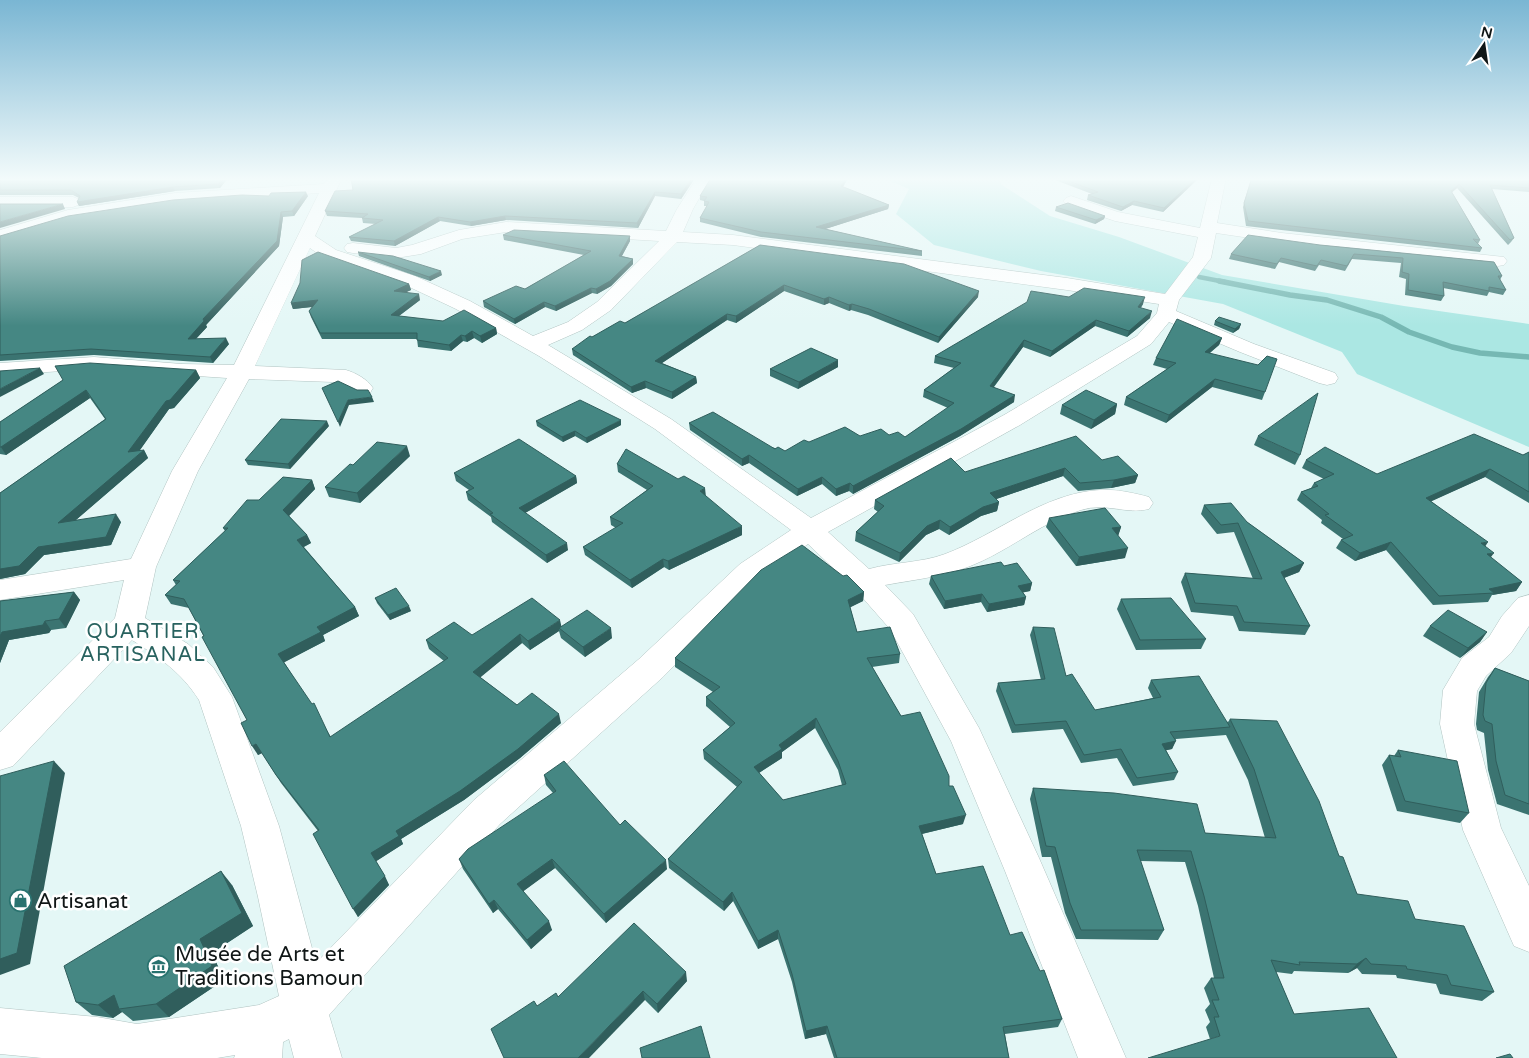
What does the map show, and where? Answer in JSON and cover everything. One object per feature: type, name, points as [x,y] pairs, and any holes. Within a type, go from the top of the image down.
[{"type":"street","points":[[0,235],[26,227]]},
{"type":"street","points":[[0,755],[129,623],[142,567],[185,471],[242,371],[314,227]]},
{"type":"street","points":[[309,240],[381,253],[396,253],[415,250],[459,235],[504,227]]},
{"type":"street","points":[[512,227],[733,240],[1067,284],[1168,307],[1247,348],[1327,378]]},
{"type":"street","points":[[532,344],[576,326],[604,306],[656,255],[672,237],[676,227]]},
{"type":"street","points":[[1191,227],[1304,242],[1424,252],[1498,261]]},
{"type":"street","points":[[0,1031],[97,1040],[137,1047],[260,1043],[304,1008],[487,812],[651,668],[750,571],[810,530],[962,448],[1144,340],[1202,258],[1209,230]]},
{"type":"street","points":[[309,240],[330,254],[409,280],[463,305],[532,344],[663,424],[810,530],[864,581],[902,622],[967,738],[1025,871],[1102,1058]]},
{"type":"street","points":[[0,369],[94,363],[182,370],[333,375],[346,377],[362,388]]},
{"type":"street","points":[[864,581],[881,575],[942,566],[975,554],[1007,534],[1068,504],[1100,498],[1140,503]]},
{"type":"street","points":[[0,590],[65,581],[142,567]]},
{"type":"street","points":[[1529,606],[1512,624],[1500,645],[1474,667],[1460,690],[1457,724],[1482,830],[1529,931]]},
{"type":"street","points":[[129,623],[177,653],[201,676],[216,696],[260,826],[318,1058]]},
{"type":"shaded area","points":[[912,227],[1087,227],[1222,275],[1404,306],[1529,324],[1529,447],[1357,374],[1342,352],[1223,304],[1041,271],[934,245]]},
{"type":"building","points":[[29,227],[279,227],[277,241],[203,319],[204,321],[188,339],[226,338],[210,357],[91,349],[0,355],[0,236]]},
{"type":"building","points":[[368,227],[419,227],[394,241],[349,237]]},
{"type":"building","points":[[741,227],[818,227],[922,251],[761,232]]},
{"type":"building","points":[[1303,227],[1473,227],[1480,240],[1473,239],[1482,248]]},
{"type":"building","points":[[1499,227],[1509,227],[1514,238],[1510,240]]},
{"type":"building","points":[[514,230],[630,236],[619,256],[633,259],[610,281],[596,289],[591,288],[555,306],[544,302],[514,319],[483,301],[516,286],[525,289],[591,251],[503,235]]},
{"type":"building","points":[[1248,235],[1320,245],[1494,262],[1502,276],[1498,276],[1506,290],[1489,287],[1489,291],[1443,282],[1444,296],[1408,290],[1409,274],[1402,272],[1403,258],[1354,254],[1347,266],[1321,260],[1317,266],[1281,258],[1277,264],[1231,254]]},
{"type":"building","points":[[760,245],[904,264],[979,291],[939,337],[869,309],[852,304],[849,305],[829,297],[824,299],[784,285],[736,316],[727,314],[655,361],[696,377],[672,392],[645,381],[631,387],[572,349],[590,336],[592,337],[620,321],[625,323]]},
{"type":"building","points":[[318,252],[409,284],[394,291],[419,294],[391,315],[443,321],[464,310],[496,328],[480,336],[472,331],[465,336],[461,335],[449,345],[417,340],[417,333],[320,333],[309,311],[318,300],[291,303],[300,283],[302,260]]},
{"type":"building","points":[[358,252],[393,256],[441,271],[429,277]]},
{"type":"building","points":[[1084,288],[1145,297],[1138,307],[1152,311],[1129,331],[1096,320],[1052,351],[1024,340],[990,386],[1015,395],[961,429],[853,486],[850,483],[836,489],[822,477],[798,489],[749,455],[742,459],[689,423],[713,412],[775,449],[778,447],[785,451],[804,440],[809,442],[845,427],[860,436],[881,429],[889,435],[898,432],[905,437],[954,403],[924,390],[961,363],[935,356],[1027,302],[1031,291],[1069,297]]},
{"type":"building","points":[[1219,317],[1241,324],[1235,329],[1215,321]]},
{"type":"building","points":[[1177,319],[1222,338],[1205,352],[1258,365],[1267,356],[1277,359],[1265,392],[1215,379],[1169,415],[1126,397],[1176,363],[1156,358]]},
{"type":"building","points":[[811,348],[838,360],[799,382],[770,369]]},
{"type":"building","points":[[90,363],[196,370],[170,400],[166,401],[128,452],[144,450],[58,523],[116,514],[106,537],[38,547],[19,566],[0,569],[0,493],[106,419],[86,390],[1,447],[0,422],[63,380],[55,366]]},
{"type":"building","points":[[40,368],[0,389],[0,371]]},
{"type":"building","points":[[338,381],[357,390],[368,390],[372,397],[348,400],[338,422],[322,388]]},
{"type":"building","points":[[1086,390],[1117,404],[1094,420],[1062,405]]},
{"type":"building","points":[[1318,393],[1300,455],[1258,436]]},
{"type":"building","points":[[580,400],[621,420],[586,438],[575,431],[562,437],[536,421]]},
{"type":"building","points":[[281,419],[327,421],[288,464],[245,460]]},
{"type":"building","points":[[1474,434],[1523,455],[1529,452],[1529,492],[1490,469],[1426,498],[1488,542],[1481,543],[1494,553],[1487,554],[1522,582],[1489,589],[1494,593],[1439,596],[1391,542],[1360,553],[1341,540],[1353,535],[1325,515],[1329,514],[1301,492],[1318,486],[1314,483],[1334,474],[1306,460],[1325,447],[1377,474]]},
{"type":"building","points":[[1076,436],[1102,460],[1118,456],[1138,475],[1114,480],[1080,483],[1065,468],[990,493],[999,502],[983,507],[950,527],[940,520],[927,526],[900,553],[856,532],[884,506],[875,500],[951,458],[965,472]]},
{"type":"building","points":[[519,439],[576,476],[519,508],[567,543],[546,555],[490,514],[493,513],[466,492],[474,488],[454,473]]},
{"type":"building","points":[[377,442],[407,446],[357,493],[325,487],[350,464],[353,465]]},
{"type":"building","points":[[626,449],[678,479],[684,476],[705,488],[700,491],[742,526],[668,561],[663,559],[630,580],[583,547],[623,523],[610,517],[653,486],[617,464]]},
{"type":"building","points":[[283,477],[312,480],[283,510],[307,535],[297,540],[355,607],[317,627],[321,632],[278,654],[312,704],[314,703],[330,737],[448,658],[426,640],[454,622],[472,635],[532,598],[560,620],[528,641],[520,634],[473,672],[517,705],[532,693],[559,714],[518,749],[460,791],[396,831],[399,836],[371,853],[385,876],[353,909],[313,834],[319,830],[276,775],[256,744],[252,746],[241,723],[247,720],[202,637],[204,636],[184,599],[165,595],[180,581],[173,580],[228,528],[223,528],[247,500],[259,500]]},
{"type":"building","points":[[1231,503],[1247,522],[1304,563],[1281,572],[1310,626],[1244,622],[1237,606],[1195,603],[1185,573],[1262,579],[1238,523],[1221,525],[1204,505]]},
{"type":"building","points":[[1105,508],[1121,527],[1112,528],[1128,548],[1079,557],[1049,518]]},
{"type":"building","points":[[802,545],[843,576],[847,575],[864,592],[848,600],[857,632],[890,627],[900,654],[867,658],[901,716],[920,712],[949,776],[949,786],[953,786],[966,815],[919,826],[936,874],[983,866],[1010,935],[1022,932],[1040,971],[1044,970],[1062,1019],[1003,1027],[1009,1058],[837,1058],[827,1026],[806,1031],[792,974],[778,930],[758,941],[732,892],[723,902],[668,859],[742,782],[703,750],[735,723],[706,697],[720,687],[675,658],[761,570]],"holes":[[[816,718],[838,761],[846,784],[783,800],[754,767],[782,749],[779,745]]]},
{"type":"building","points":[[1001,562],[1004,566],[1017,563],[1032,583],[1018,586],[1026,597],[989,604],[982,594],[945,601],[931,576]]},
{"type":"building","points":[[396,588],[409,606],[388,615],[375,598]]},
{"type":"building","points":[[74,592],[59,619],[45,621],[43,625],[2,632],[0,636],[0,601]]},
{"type":"building","points":[[1171,598],[1206,639],[1140,640],[1121,599]]},
{"type":"building","points":[[587,610],[611,628],[583,647],[559,628]]},
{"type":"building","points":[[1448,610],[1487,632],[1468,648],[1430,626]]},
{"type":"building","points":[[1033,627],[1054,628],[1066,676],[1072,674],[1095,710],[1161,697],[1151,680],[1199,676],[1230,727],[1170,732],[1176,741],[1162,744],[1178,772],[1137,778],[1121,749],[1084,755],[1066,721],[1015,725],[998,683],[1045,679]]},
{"type":"building","points":[[1495,668],[1529,681],[1529,804],[1505,795],[1496,761],[1492,724],[1485,721],[1483,715],[1486,683]]},
{"type":"building","points":[[1230,719],[1277,721],[1319,801],[1339,856],[1343,857],[1357,894],[1408,901],[1415,919],[1464,926],[1494,992],[1451,985],[1447,975],[1407,969],[1406,966],[1371,964],[1366,958],[1357,964],[1299,962],[1300,965],[1271,960],[1294,1014],[1369,1008],[1397,1058],[1148,1058],[1220,1036],[1214,1017],[1219,1017],[1212,1000],[1219,1000],[1211,978],[1224,978],[1191,851],[1137,850],[1164,930],[1081,930],[1070,903],[1055,847],[1046,846],[1033,788],[1114,793],[1197,804],[1205,833],[1276,838],[1254,769]]},
{"type":"building","points":[[1398,750],[1457,761],[1469,813],[1405,801],[1389,755],[1401,757]]},
{"type":"building","name":"Artisanat","points":[[54,761],[17,953],[0,959],[0,776]]},
{"type":"building","points":[[564,761],[620,825],[625,820],[666,860],[604,914],[552,859],[517,884],[549,921],[527,940],[494,900],[489,904],[459,859],[468,849],[556,791],[544,775]]},
{"type":"building","name":"Musée de Arts et Traditions Bamoun","points":[[221,871],[242,913],[200,939],[212,966],[156,1004],[119,1009],[114,995],[98,1005],[76,1002],[64,966]]},
{"type":"building","points":[[634,923],[686,972],[657,1004],[643,991],[578,1058],[504,1058],[491,1029],[534,1001],[537,1006],[556,993],[558,997]]},
{"type":"building","points":[[701,1026],[710,1058],[642,1058],[640,1048]]},
{"type":"building","points":[[1510,1054],[1513,1058],[1496,1058]]},
{"type":"waterway","points":[[1199,277],[1225,282]]},
{"type":"waterway","points":[[1219,281],[1327,300],[1381,317],[1409,332],[1452,347],[1480,353],[1529,357]]},
{"type":"place","name":"Artisanat","points":[[21,901]]},
{"type":"place","name":"Musée de Arts et Traditions Bamoun","points":[[159,966]]},
{"type":"district","name":"QUARTIER ARTISANAL","points":[[143,642]]}]
